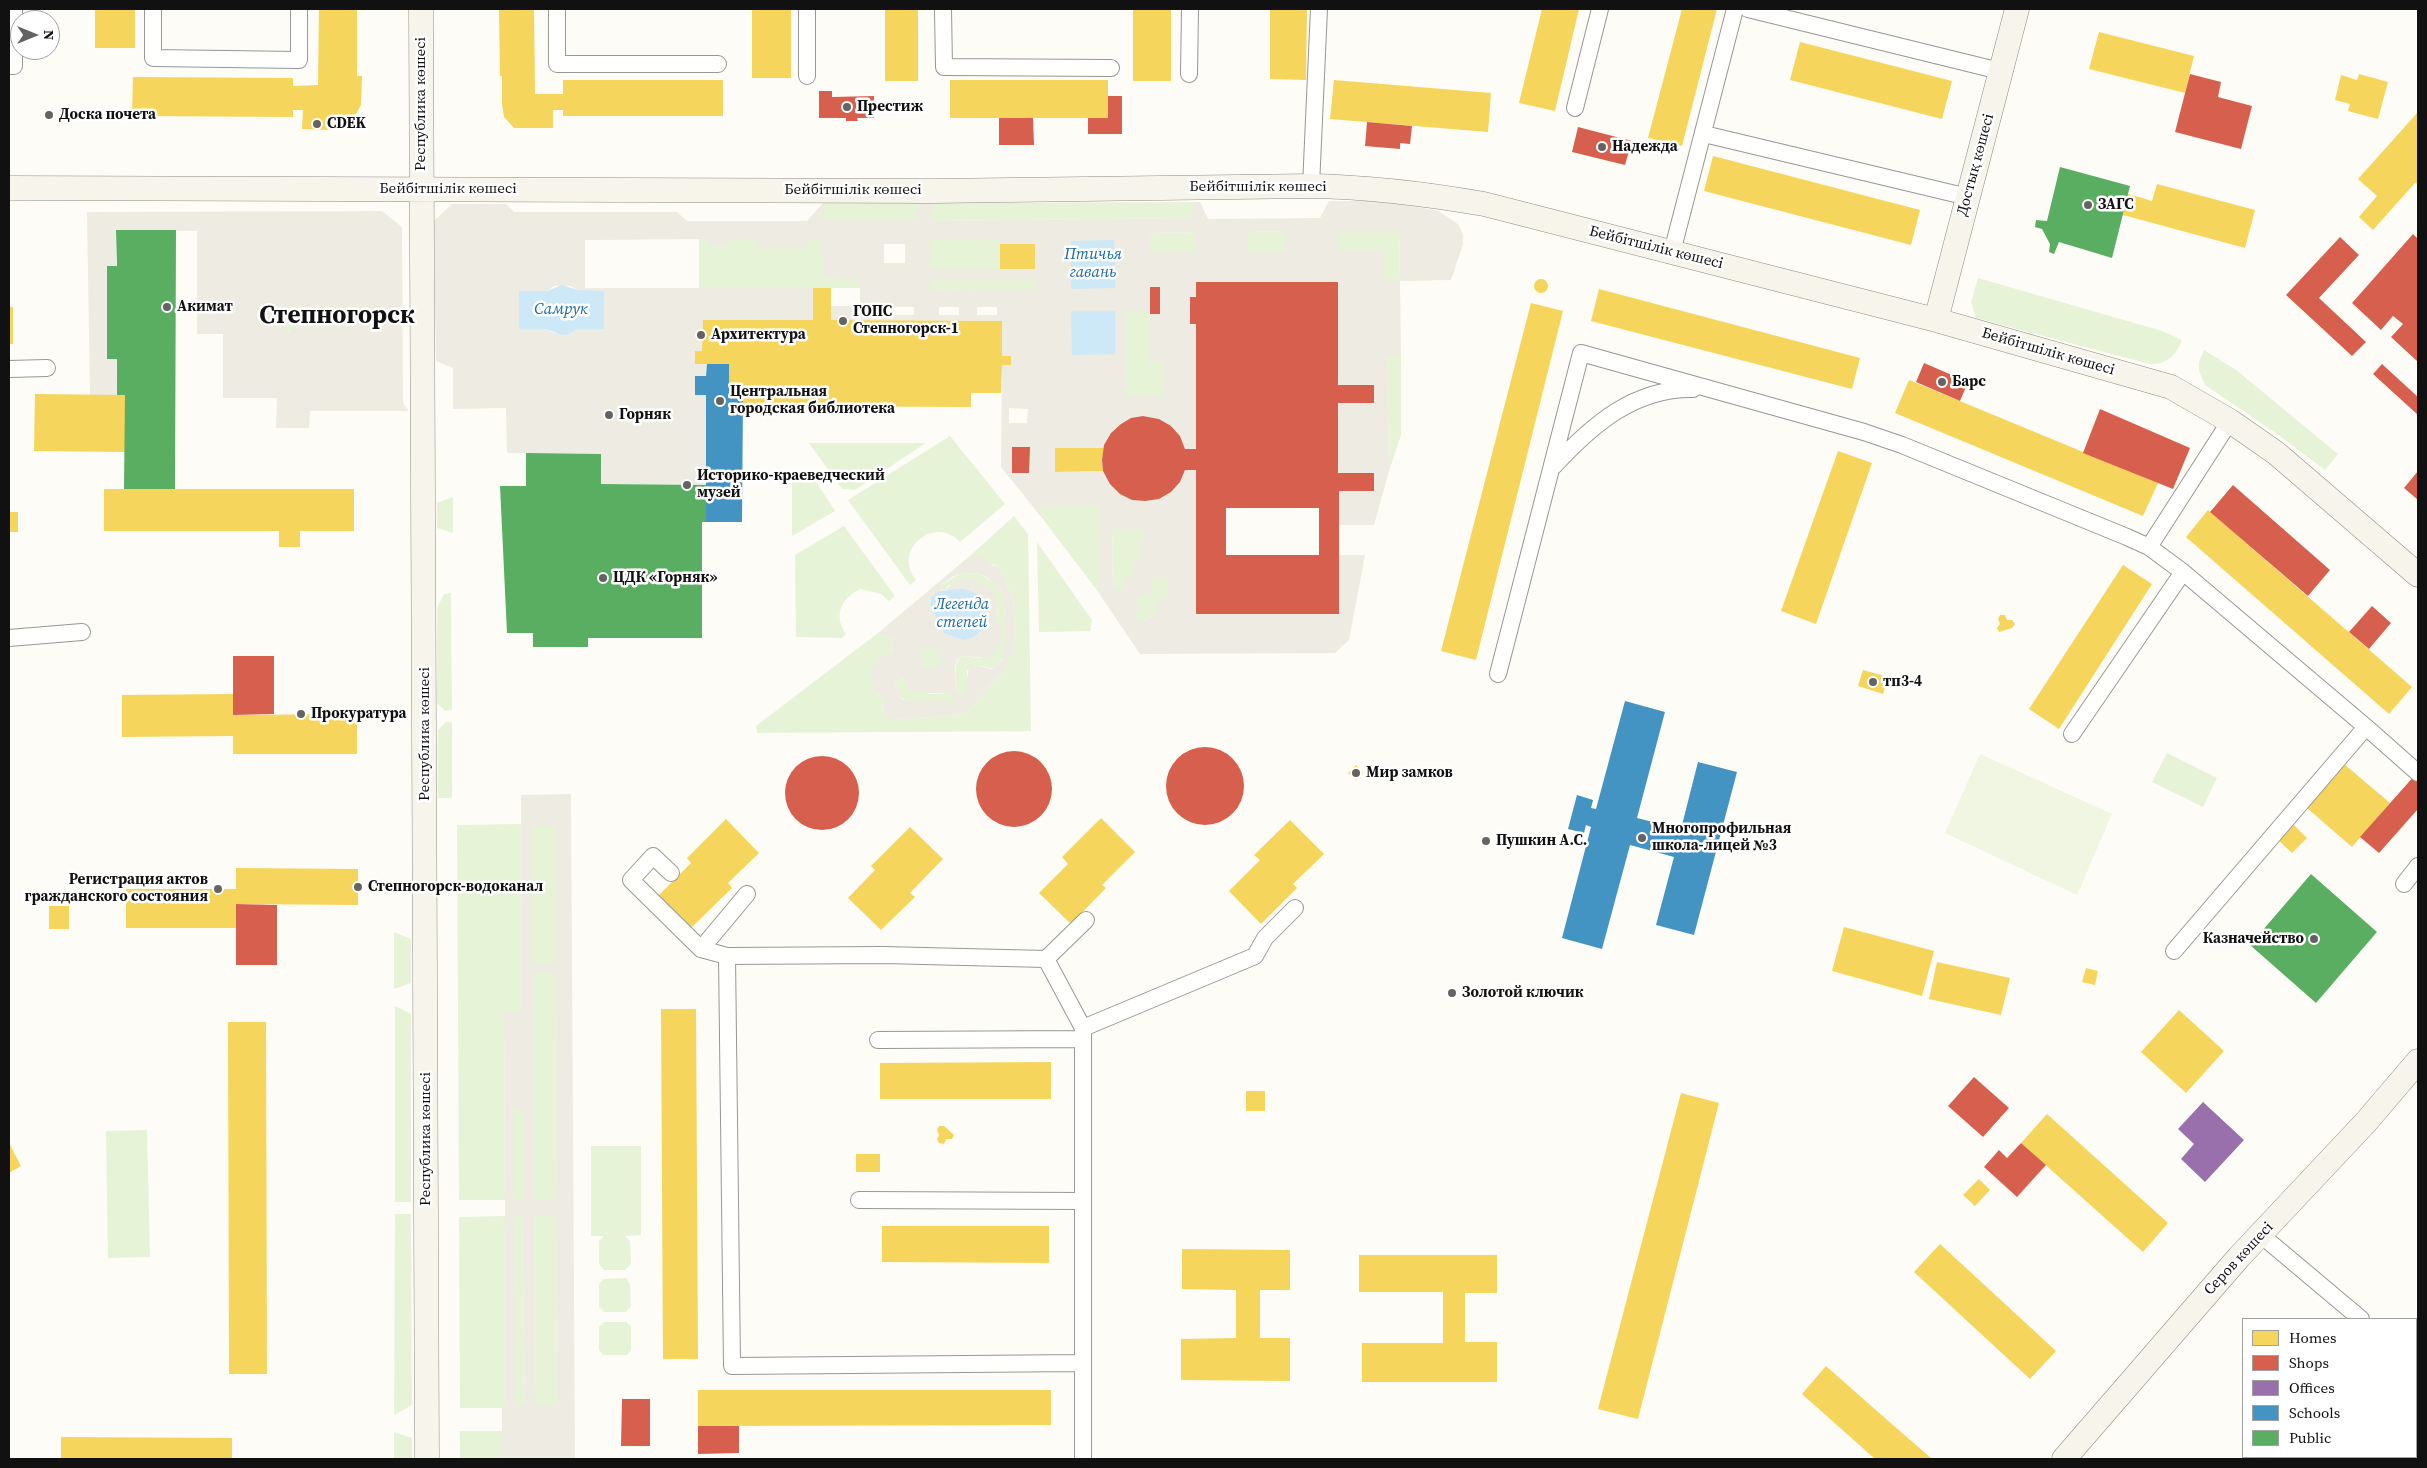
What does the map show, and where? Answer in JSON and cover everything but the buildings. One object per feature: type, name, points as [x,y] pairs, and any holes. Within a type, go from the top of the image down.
[{"type":"street","points":[[9,66],[14,66],[14,9]]},
{"type":"street","points":[[152,9],[153,58],[299,60],[299,9]]},
{"type":"street","name":"Республика көшесі","points":[[421,9],[427,1459]]},
{"type":"street","points":[[557,9],[557,64],[718,64]]},
{"type":"street","points":[[808,9],[808,76]]},
{"type":"street","points":[[943,9],[944,67],[1111,68]]},
{"type":"street","points":[[1189,74],[1190,9]]},
{"type":"street","points":[[1311,186],[1319,9]]},
{"type":"street","points":[[1575,108],[1600,9]]},
{"type":"street","points":[[1672,252],[1735,9]]},
{"type":"street","points":[[1748,9],[2000,71]]},
{"type":"street","name":"Достық көшесі","points":[[1936,320],[2017,9]]},
{"type":"street","points":[[1704,134],[1968,197]]},
{"type":"street","name":"Бейбітшілік көшесі","points":[[9,188],[933,191],[1311,186],[1397,190],[1476,203],[1672,252],[1936,320],[2171,387],[2230,421],[2276,453],[2418,575]]},
{"type":"street","points":[[1498,674],[1581,353],[1864,432],[1902,445],[2150,547],[2183,572],[2418,773]]},
{"type":"street","points":[[9,369],[48,368]]},
{"type":"street","points":[[1552,468],[1574,444],[1600,421],[1638,398],[1662,391],[1710,389]]},
{"type":"street","points":[[2150,547],[2230,421]]},
{"type":"street","points":[[2072,734],[2183,572]]},
{"type":"street","points":[[9,638],[82,632]]},
{"type":"street","points":[[2174,951],[2366,727]]},
{"type":"street","points":[[671,874],[653,856],[631,880],[701,948],[728,956],[883,955],[1046,959],[1086,920]]},
{"type":"street","points":[[2404,884],[2418,866]]},
{"type":"street","points":[[701,948],[747,894]]},
{"type":"street","points":[[878,1040],[1083,1033],[1255,956],[1265,938],[1295,908]]},
{"type":"street","points":[[728,956],[732,1366],[1083,1363]]},
{"type":"street","points":[[1046,959],[1083,1033],[1083,1459]]},
{"type":"street","name":"Серов көшесі","points":[[2064,1459],[2213,1286],[2366,1122],[2418,1061]]},
{"type":"street","points":[[859,1200],[1083,1201]]},
{"type":"street","points":[[2261,1235],[2361,1318]]},
{"type":"green space","points":[[1193,202],[1193,218],[932,221],[932,203]]},
{"type":"green space","points":[[823,203],[918,203],[918,220],[822,220]]},
{"type":"green space","points":[[1286,231],[1287,251],[1247,251],[1247,232]]},
{"type":"green space","points":[[1338,231],[1399,231],[1400,280],[1383,281],[1383,250],[1338,250]]},
{"type":"green space","points":[[1195,232],[1195,252],[1149,252],[1149,233]]},
{"type":"green space","points":[[699,239],[708,239],[708,246],[728,239],[758,239],[758,248],[806,248],[806,239],[823,239],[860,278],[860,288],[699,288]]},
{"type":"green space","points":[[930,239],[1000,239],[1000,269],[930,269]]},
{"type":"green space","points":[[1978,278],[2162,331],[2182,340],[2177,351],[2170,358],[2160,363],[2149,364],[1976,318],[1971,302]]},
{"type":"green space","points":[[929,280],[1037,280],[1037,290],[929,290]]},
{"type":"green space","points":[[289,309],[297,312],[300,320],[297,328],[289,331],[281,328],[278,320],[281,312]]},
{"type":"green space","points":[[1150,311],[1150,361],[1164,361],[1164,395],[1125,395],[1125,312]]},
{"type":"green space","points":[[2204,350],[2236,370],[2338,454],[2325,470],[2277,434],[2205,385],[2199,371],[2199,362]]},
{"type":"green space","points":[[1387,355],[1401,355],[1401,435],[1389,471]]},
{"type":"green space","points":[[950,436],[1005,504],[960,542],[949,534],[938,532],[928,534],[919,540],[912,548],[909,558],[910,569],[916,580],[910,585],[848,500]]},
{"type":"green space","points":[[809,443],[926,443],[855,490],[842,489]]},
{"type":"green space","points":[[792,473],[815,480],[835,511],[792,536]]},
{"type":"green space","points":[[453,497],[453,533],[437,528],[437,503]]},
{"type":"green space","points":[[1042,505],[1100,505],[1100,589],[1096,589],[1042,518]]},
{"type":"green space","points":[[1014,516],[1028,534],[1031,731],[757,733],[756,726],[878,633],[893,639],[892,655],[876,690],[883,700],[884,714],[895,720],[962,714],[970,709],[1003,671],[1015,631],[1013,600],[999,566],[971,555]]},
{"type":"green space","points":[[844,526],[895,596],[889,601],[881,594],[860,589],[848,598],[841,608],[840,620],[846,634],[842,638],[796,637],[795,555]]},
{"type":"green space","points":[[1112,529],[1144,529],[1144,539],[1139,539],[1139,560],[1134,561],[1134,576],[1124,589],[1113,589]]},
{"type":"green space","points":[[1037,542],[1092,620],[1090,631],[1039,632]]},
{"type":"green space","points":[[977,573],[995,583],[999,588],[1005,605],[1006,640],[1001,660],[996,666],[991,668],[977,666],[967,671],[968,685],[964,697],[956,690],[956,664],[958,660],[961,656],[981,658],[1002,626],[996,615],[997,603],[949,585],[945,590],[942,590],[940,586],[959,574]]},
{"type":"green space","points":[[1151,577],[1168,577],[1168,601],[1146,621],[1137,621],[1137,594],[1151,594]]},
{"type":"green space","points":[[451,593],[452,710],[445,711],[437,703],[437,608],[444,594]]},
{"type":"green space","points":[[931,647],[939,650],[942,658],[939,666],[931,669],[923,666],[920,658],[923,650]]},
{"type":"green space","points":[[904,677],[929,694],[952,694],[957,701],[926,704],[904,700],[899,696],[902,694],[894,686]]},
{"type":"green space","points":[[446,722],[452,722],[452,798],[438,798],[438,730]]},
{"type":"green space","points":[[2167,753],[2217,778],[2203,807],[2152,782]]},
{"type":"green space","points":[[1980,754],[2112,814],[2077,895],[1945,833]]},
{"type":"green space","points":[[521,824],[522,1011],[504,1011],[505,1200],[459,1200],[457,825]]},
{"type":"green space","points":[[532,826],[556,826],[556,963],[532,963]]},
{"type":"green space","points":[[394,932],[411,939],[411,983],[394,989]]},
{"type":"green space","points":[[532,973],[555,973],[556,1199],[533,1199]]},
{"type":"green space","points":[[395,1006],[411,1014],[411,1202],[395,1202]]},
{"type":"green space","points":[[514,1109],[523,1109],[524,1199],[514,1199]]},
{"type":"green space","points":[[147,1130],[150,1257],[108,1258],[106,1131]]},
{"type":"green space","points":[[591,1146],[641,1146],[641,1235],[625,1236],[630,1241],[631,1264],[625,1270],[604,1270],[599,1264],[599,1241],[604,1236],[591,1236]]},
{"type":"green space","points":[[395,1214],[411,1214],[412,1405],[394,1415]]},
{"type":"green space","points":[[505,1216],[506,1408],[460,1408],[459,1217]]},
{"type":"green space","points":[[514,1216],[522,1216],[525,1405],[515,1405]]},
{"type":"green space","points":[[534,1216],[556,1216],[557,1405],[535,1405]]},
{"type":"green space","points":[[626,1278],[630,1284],[631,1306],[626,1312],[604,1312],[599,1307],[599,1284],[604,1279]]},
{"type":"green space","points":[[604,1322],[626,1322],[631,1326],[631,1350],[627,1355],[603,1355],[599,1350],[599,1327]]},
{"type":"green space","points":[[460,1431],[502,1431],[502,1459],[460,1459]]},
{"type":"green space","points":[[394,1432],[412,1438],[412,1459],[394,1459]]},
{"type":"shaded area","points":[[1329,201],[1383,201],[1439,211],[1459,225],[1463,235],[1463,244],[1451,280],[1400,281],[1401,355],[1387,356],[1389,471],[1374,525],[1339,525],[1339,491],[1374,491],[1374,473],[1338,473],[1338,403],[1374,403],[1374,385],[1338,385],[1338,282],[1196,282],[1196,297],[1190,297],[1190,324],[1196,324],[1196,449],[1185,449],[1180,436],[1171,426],[1159,419],[1143,416],[1121,424],[1111,433],[1104,448],[1055,449],[1055,472],[1103,471],[1132,500],[1145,501],[1159,499],[1171,492],[1180,482],[1185,470],[1196,470],[1196,614],[1338,614],[1339,555],[1365,555],[1349,640],[1335,653],[1140,654],[1096,589],[1100,589],[1100,505],[1042,505],[1042,518],[1001,467],[1002,365],[1011,365],[1011,356],[1002,356],[1002,321],[831,320],[831,306],[860,306],[860,279],[823,278],[822,239],[807,239],[806,248],[758,248],[757,239],[728,239],[728,246],[708,246],[707,239],[585,240],[585,288],[813,288],[813,320],[703,320],[702,351],[695,351],[695,364],[707,364],[706,376],[695,376],[695,395],[706,395],[706,485],[601,484],[601,454],[507,453],[506,408],[453,409],[453,368],[436,361],[434,221],[452,204],[506,204],[514,212],[677,212],[687,221],[807,221],[823,203],[823,220],[917,220],[918,203],[932,203],[932,221],[1192,218],[1193,202],[1200,202],[1208,219],[1320,218]],"holes":[[[1286,231],[1286,251],[1247,251],[1247,232]],[[1338,231],[1399,231],[1400,280],[1383,280],[1383,250],[1338,250]],[[1195,232],[1195,252],[1149,252],[1149,233]],[[930,239],[999,239],[1000,244],[1035,244],[1035,269],[930,269]],[[884,244],[905,244],[905,263],[884,263]],[[930,280],[1036,280],[1037,289],[930,290]],[[554,286],[570,286],[578,290],[604,329],[578,329],[570,334],[554,333],[546,329],[519,291],[547,291]],[[894,307],[914,307],[914,315],[894,315]],[[939,307],[959,307],[959,315],[939,315]],[[977,307],[997,307],[997,315],[977,315]],[[1125,312],[1150,312],[1150,361],[1164,361],[1164,395],[1125,395]],[[1009,408],[1028,409],[1027,423],[1009,423]],[[1029,447],[1029,473],[1012,473],[1012,448]],[[1112,529],[1144,529],[1144,539],[1139,539],[1139,560],[1134,561],[1134,576],[1124,577],[1124,589],[1113,589]],[[1151,577],[1168,577],[1168,600],[1156,601],[1156,612],[1146,621],[1137,621],[1137,595],[1151,594]]]},
{"type":"shaded area","points":[[382,211],[402,227],[403,403],[409,411],[310,411],[309,428],[276,428],[277,398],[223,398],[223,334],[197,334],[197,231],[116,230],[117,395],[90,395],[87,212]],"holes":[[[290,308],[293,312],[298,312],[301,320],[298,328],[293,328],[289,332],[285,328],[281,328],[278,320],[281,311],[286,312]]]},
{"type":"shaded area","points":[[971,555],[983,558],[994,566],[999,566],[1013,600],[1015,631],[1011,655],[1003,671],[970,709],[962,714],[895,720],[884,714],[883,700],[876,690],[871,673],[875,661],[882,656],[892,655],[893,639],[878,633]],"holes":[[[977,573],[987,577],[1000,589],[1006,610],[1006,640],[1001,661],[996,666],[991,669],[979,666],[969,668],[964,696],[956,690],[955,666],[957,660],[961,656],[989,658],[1000,646],[1002,626],[996,615],[997,603],[988,587],[973,579],[957,580],[945,590],[970,590],[981,597],[987,621],[980,633],[963,640],[945,633],[930,605],[930,601],[938,591],[942,590],[940,586],[952,577],[959,574]],[[930,647],[937,649],[942,656],[940,664],[930,669],[923,666],[920,658],[923,651]],[[904,677],[908,687],[915,692],[951,694],[956,701],[919,702],[903,700],[899,696],[903,694],[894,686]]]},
{"type":"shaded area","points":[[571,794],[575,1459],[502,1459],[502,1408],[506,1407],[504,1011],[522,1011],[521,795]],"holes":[[[532,826],[556,826],[556,963],[532,963]],[[533,973],[555,973],[556,1199],[533,1199]],[[514,1109],[523,1109],[523,1199],[514,1199]],[[522,1216],[525,1405],[516,1405],[514,1217]],[[534,1216],[556,1216],[557,1405],[535,1405]]]},
{"type":"water","name":"Птичья гавань","points":[[1114,240],[1115,288],[1071,289],[1071,241]]},
{"type":"water","name":"Самрук","points":[[562,285],[578,290],[604,291],[604,329],[578,329],[570,334],[562,335],[546,329],[519,329],[519,291],[547,291]]},
{"type":"water","name":"Птичья гавань","points":[[1071,311],[1115,311],[1115,354],[1072,355]]},
{"type":"water","name":"Легенда степей","points":[[963,589],[974,593],[982,599],[988,615],[982,631],[974,637],[963,640],[944,633],[930,605],[931,598],[938,591]]},
{"type":"place","name":"Престиж","points":[[847,107]]},
{"type":"place","name":"Доска почета","points":[[49,115]]},
{"type":"place","name":"CDEK","points":[[317,124]]},
{"type":"place","name":"Надежда","points":[[1602,147]]},
{"type":"place","name":"ЗАГС","points":[[2088,205]]},
{"type":"place","name":"Акимат","points":[[167,307]]},
{"type":"place","name":"ГОПС Степногорск-1","points":[[843,321]]},
{"type":"place","name":"Архитектура","points":[[701,335]]},
{"type":"place","name":"Барс","points":[[1942,382]]},
{"type":"place","name":"Центральная городская библиотека","points":[[720,401]]},
{"type":"place","name":"Горняк","points":[[609,415]]},
{"type":"place","name":"Историко-краеведческий музей","points":[[687,485]]},
{"type":"place","name":"ЦДК «Горняк»","points":[[603,578]]},
{"type":"place","name":"тп3-4","points":[[1873,682]]},
{"type":"place","name":"Прокуратура","points":[[301,714]]},
{"type":"place","name":"Мир замков","points":[[1356,773]]},
{"type":"place","name":"Многопрофильная школа-лицей №3","points":[[1642,838]]},
{"type":"place","name":"Пушкин А.С.","points":[[1486,841]]},
{"type":"place","name":"Степногорск-водоканал","points":[[358,887]]},
{"type":"place","name":"Регистрация актов гражданского состояния","points":[[218,889]]},
{"type":"place","name":"Казначейство","points":[[2314,939]]},
{"type":"place","name":"Золотой ключик","points":[[1452,993]]},
{"type":"district","name":"Степногорск","points":[[337,317]]}]
